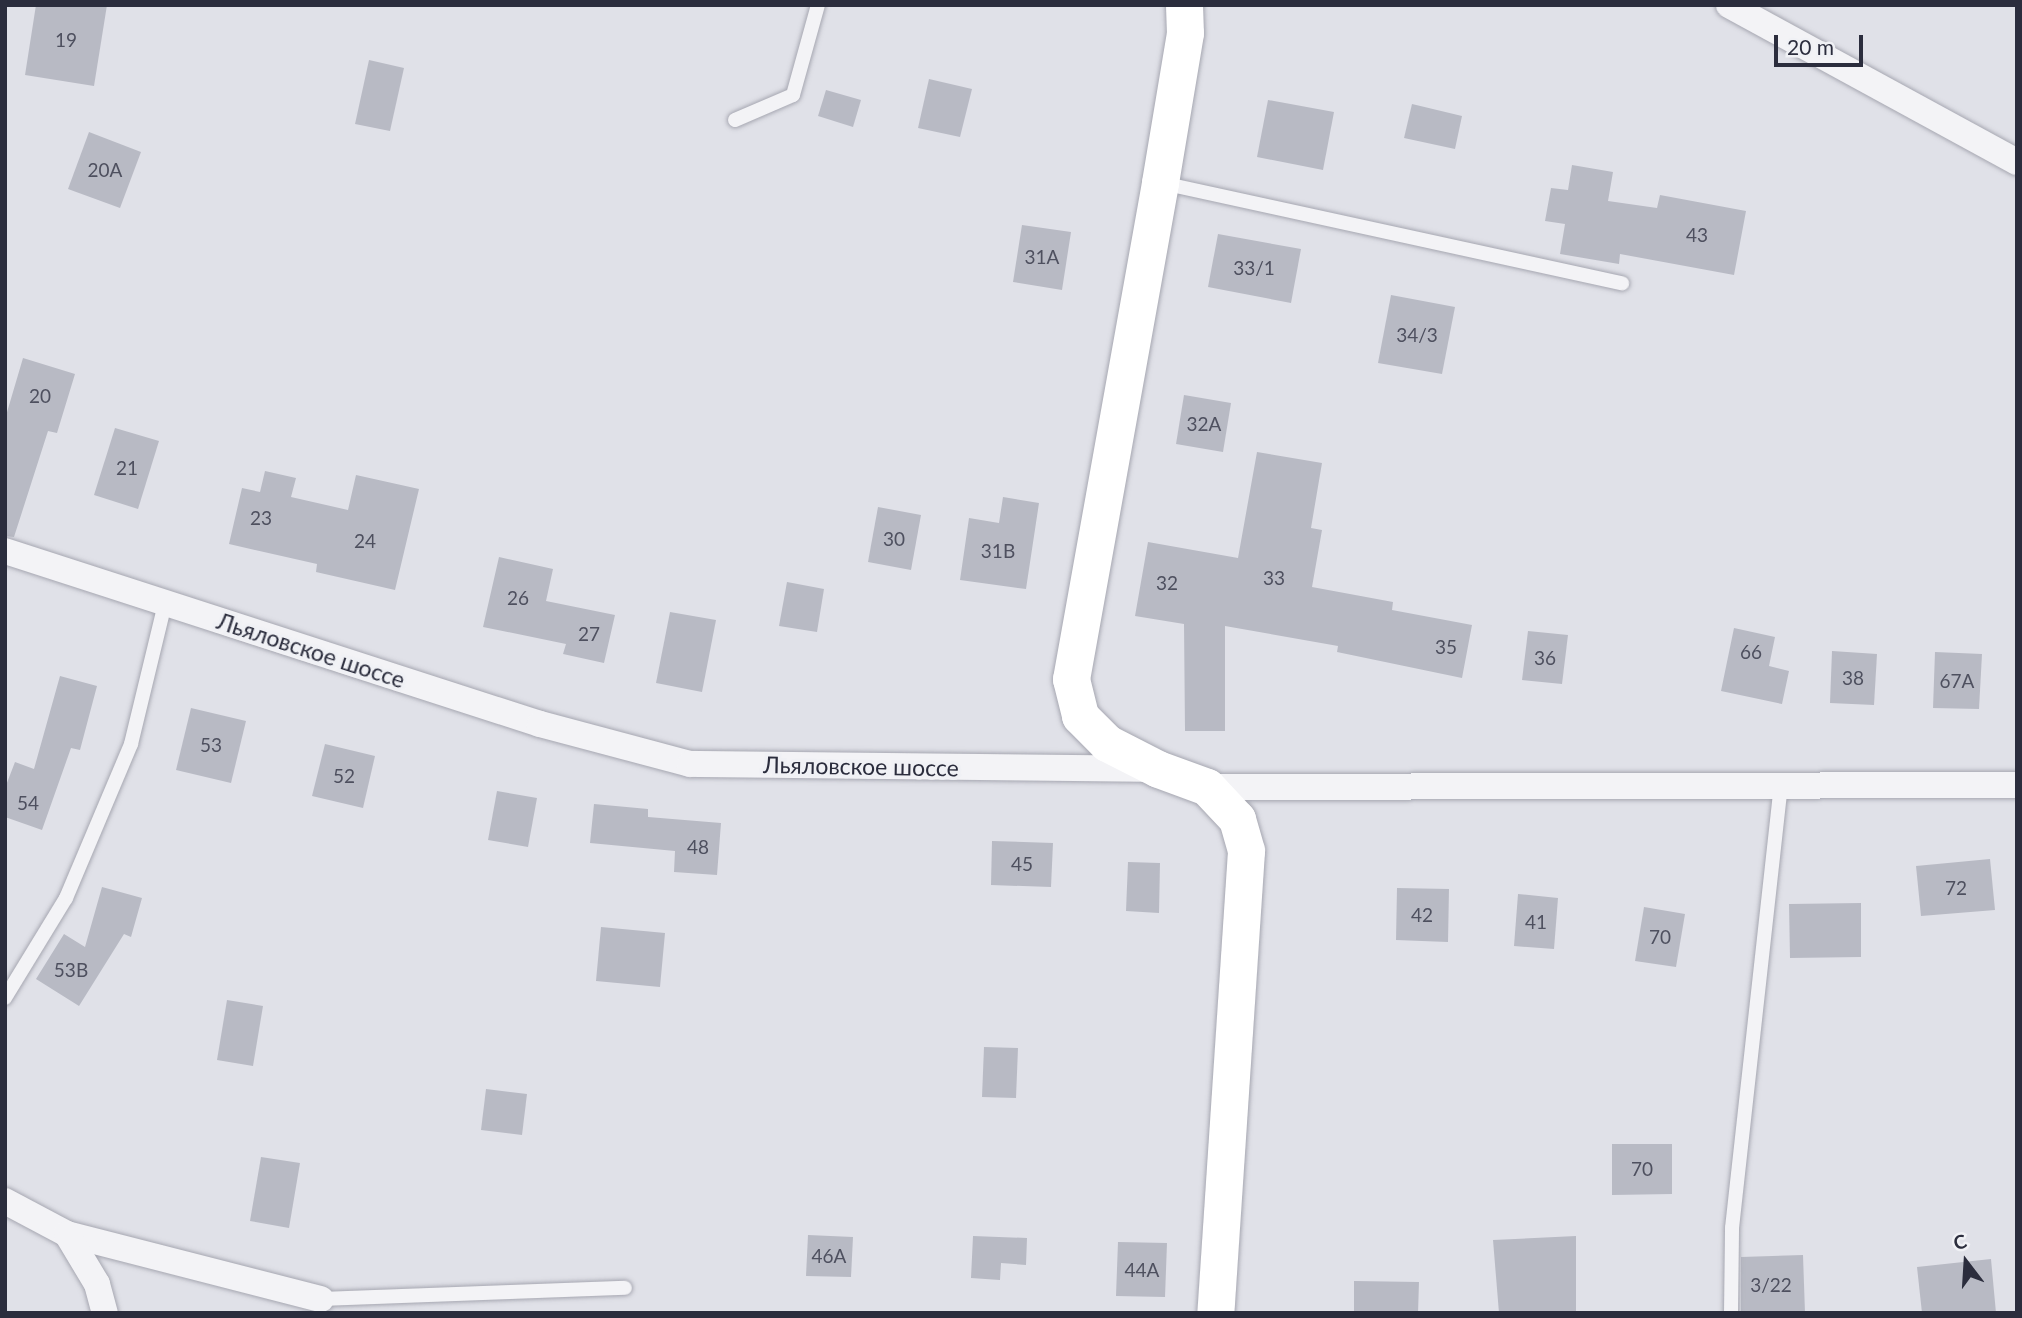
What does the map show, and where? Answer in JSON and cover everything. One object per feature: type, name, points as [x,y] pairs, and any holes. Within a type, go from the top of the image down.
[{"type":"street","points":[[1158,769],[1107,743],[1080,716],[1071,679],[1160,183],[1185,33],[1184,5]]},
{"type":"street","points":[[1729,5],[2017,162]]},
{"type":"street","name":"Льяловское шоссе","points":[[5,551],[540,724],[690,764],[1158,769],[1207,787],[1237,819],[1246,851],[1216,1313]]},
{"type":"street","points":[[1207,787],[2017,785]]},
{"type":"street","points":[[5,1201],[67,1234],[321,1299]]},
{"type":"street","points":[[67,1234],[97,1284],[105,1313]]},
{"type":"lane","points":[[735,120],[793,95],[818,5]]},
{"type":"lane","points":[[1160,183],[1622,283]]},
{"type":"lane","points":[[5,998],[66,898],[131,744],[165,603]]},
{"type":"lane","points":[[1731,1313],[1732,1228],[1781,785]]},
{"type":"lane","points":[[321,1299],[625,1287]]},
{"type":"building","points":[[36,5],[107,5],[94,86],[25,75]]},
{"type":"building","points":[[369,60],[404,68],[390,131],[355,124]]},
{"type":"building","points":[[929,79],[972,89],[960,137],[918,128]]},
{"type":"building","points":[[826,90],[861,100],[853,127],[818,116]]},
{"type":"building","points":[[1268,100],[1334,112],[1323,170],[1257,157]]},
{"type":"building","points":[[1412,104],[1462,116],[1455,149],[1404,138]]},
{"type":"building","points":[[89,132],[141,152],[120,208],[68,189]]},
{"type":"building","points":[[1572,165],[1613,172],[1608,201],[1657,208],[1660,195],[1746,211],[1734,275],[1620,254],[1619,264],[1560,254],[1565,224],[1545,221],[1551,188],[1568,190]]},
{"type":"building","points":[[1022,225],[1071,232],[1062,290],[1013,282]]},
{"type":"building","points":[[1218,234],[1301,249],[1291,303],[1208,287]]},
{"type":"building","points":[[1391,295],[1455,307],[1442,374],[1378,363]]},
{"type":"building","points":[[23,358],[75,374],[57,433],[48,431],[14,537],[5,536],[5,419]]},
{"type":"building","points":[[1184,395],[1231,403],[1223,452],[1176,444]]},
{"type":"building","points":[[115,428],[159,441],[138,509],[94,495]]},
{"type":"building","points":[[1257,452],[1322,463],[1311,528],[1322,530],[1312,587],[1393,602],[1392,610],[1472,625],[1462,678],[1337,652],[1338,646],[1225,626],[1225,731],[1185,731],[1184,624],[1135,616],[1148,542],[1238,558]]},
{"type":"building","points":[[265,471],[296,478],[291,497],[348,510],[356,475],[419,489],[395,590],[316,572],[317,564],[229,544],[242,488],[260,492]]},
{"type":"building","points":[[1003,497],[1039,503],[1026,589],[960,580],[969,518],[999,523]]},
{"type":"building","points":[[878,507],[921,515],[911,570],[868,562]]},
{"type":"building","points":[[499,557],[553,569],[546,601],[615,615],[604,663],[563,654],[566,644],[483,627]]},
{"type":"building","points":[[787,582],[824,589],[817,632],[779,626]]},
{"type":"building","points":[[670,612],[716,620],[702,692],[656,683]]},
{"type":"building","points":[[1734,628],[1775,637],[1769,666],[1789,671],[1782,704],[1721,691]]},
{"type":"building","points":[[1528,631],[1568,635],[1562,684],[1522,680]]},
{"type":"building","points":[[1832,651],[1877,654],[1874,705],[1830,703]]},
{"type":"building","points":[[1935,652],[1982,654],[1979,709],[1933,708]]},
{"type":"building","points":[[60,676],[97,686],[80,750],[71,748],[42,830],[5,817],[5,788],[15,762],[34,769]]},
{"type":"building","points":[[191,708],[246,721],[231,783],[176,770]]},
{"type":"building","points":[[325,744],[375,756],[363,808],[312,796]]},
{"type":"building","points":[[497,791],[537,798],[528,847],[488,840]]},
{"type":"building","points":[[594,804],[648,809],[648,817],[721,823],[717,875],[674,872],[675,851],[590,843]]},
{"type":"building","points":[[992,841],[1053,843],[1051,887],[991,885]]},
{"type":"building","points":[[1990,859],[1995,910],[1921,916],[1916,866]]},
{"type":"building","points":[[1128,862],[1160,863],[1159,913],[1126,911]]},
{"type":"building","points":[[102,887],[142,898],[131,937],[124,934],[79,1006],[36,979],[64,934],[85,947]]},
{"type":"building","points":[[1397,888],[1449,889],[1448,942],[1396,940]]},
{"type":"building","points":[[1518,894],[1558,898],[1554,949],[1514,946]]},
{"type":"building","points":[[1861,903],[1861,957],[1790,958],[1789,904]]},
{"type":"building","points":[[1644,907],[1685,914],[1676,967],[1635,961]]},
{"type":"building","points":[[601,927],[665,933],[660,987],[596,981]]},
{"type":"building","points":[[227,1000],[263,1006],[253,1066],[217,1060]]},
{"type":"building","points":[[984,1047],[1018,1048],[1016,1098],[982,1097]]},
{"type":"building","points":[[486,1089],[527,1094],[522,1135],[481,1130]]},
{"type":"building","points":[[1612,1144],[1672,1144],[1672,1194],[1612,1195]]},
{"type":"building","points":[[261,1157],[300,1163],[289,1228],[250,1221]]},
{"type":"building","points":[[808,1235],[853,1237],[851,1277],[806,1276]]},
{"type":"building","points":[[973,1236],[1027,1238],[1026,1265],[1001,1263],[1000,1280],[971,1278]]},
{"type":"building","points":[[1576,1236],[1576,1313],[1499,1313],[1493,1240]]},
{"type":"building","points":[[1118,1242],[1167,1243],[1165,1297],[1116,1296]]},
{"type":"building","points":[[1803,1255],[1805,1313],[1741,1313],[1741,1257]]},
{"type":"building","points":[[1991,1259],[1996,1313],[1922,1313],[1917,1267]]},
{"type":"building","points":[[1354,1281],[1419,1282],[1418,1313],[1354,1313]]}]
